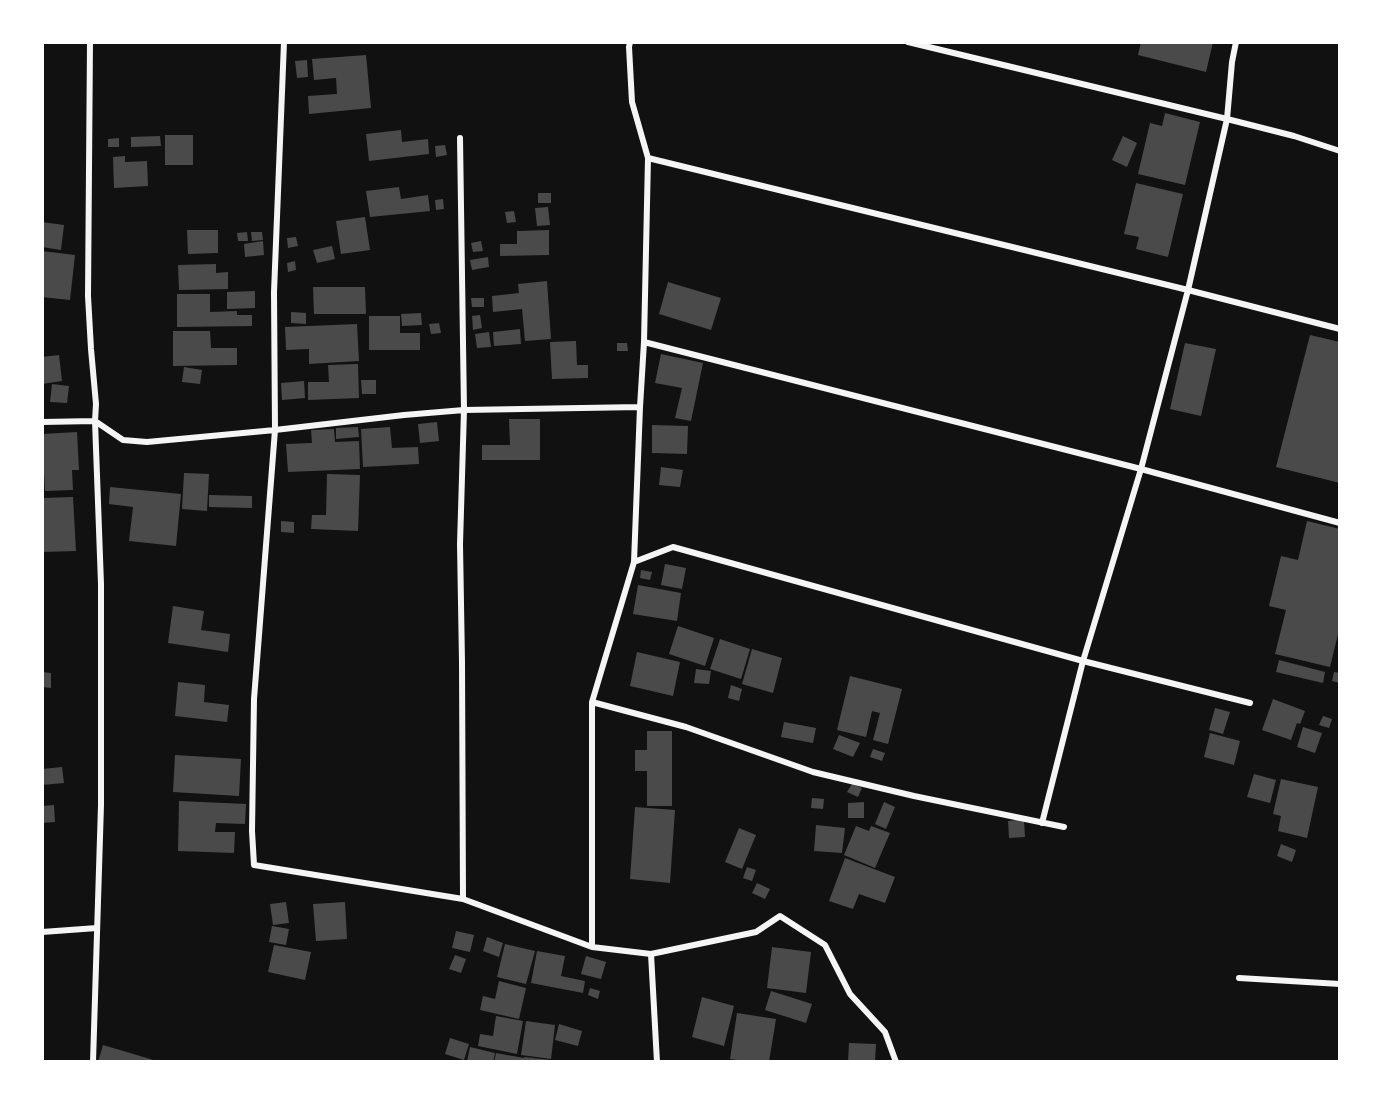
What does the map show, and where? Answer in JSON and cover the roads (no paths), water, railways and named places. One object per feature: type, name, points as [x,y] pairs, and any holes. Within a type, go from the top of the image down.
[{"type":"street","points":[[90,42],[88,296],[96,405],[102,584],[101,805],[93,1062]]},
{"type":"street","points":[[284,42],[273,292],[275,430],[254,699],[252,831],[254,865],[463,899],[592,947],[651,954],[756,932],[780,916],[825,945],[850,994],[885,1032],[896,1062]]},
{"type":"street","points":[[592,947],[592,702],[634,562],[644,342],[648,158],[632,102],[628,47],[630,42]]},
{"type":"street","points":[[908,42],[1227,119],[1294,136],[1340,151]]},
{"type":"street","points":[[1042,823],[1083,662],[1141,469],[1188,290],[1227,119],[1236,42]]},
{"type":"street","points":[[460,138],[464,411],[460,544],[463,899]]},
{"type":"street","points":[[648,158],[1340,329]]},
{"type":"street","points":[[644,342],[1141,469],[1340,523]]},
{"type":"street","points":[[42,422],[95,421],[123,440],[147,442],[404,415],[464,411],[640,407]]},
{"type":"street","points":[[634,562],[674,547],[1083,662],[1250,703]]},
{"type":"street","points":[[592,702],[686,727],[813,772],[914,796],[1064,827]]},
{"type":"street","points":[[42,932],[97,928]]},
{"type":"street","points":[[651,954],[657,1062]]},
{"type":"street","points":[[1239,978],[1340,984]]}]
